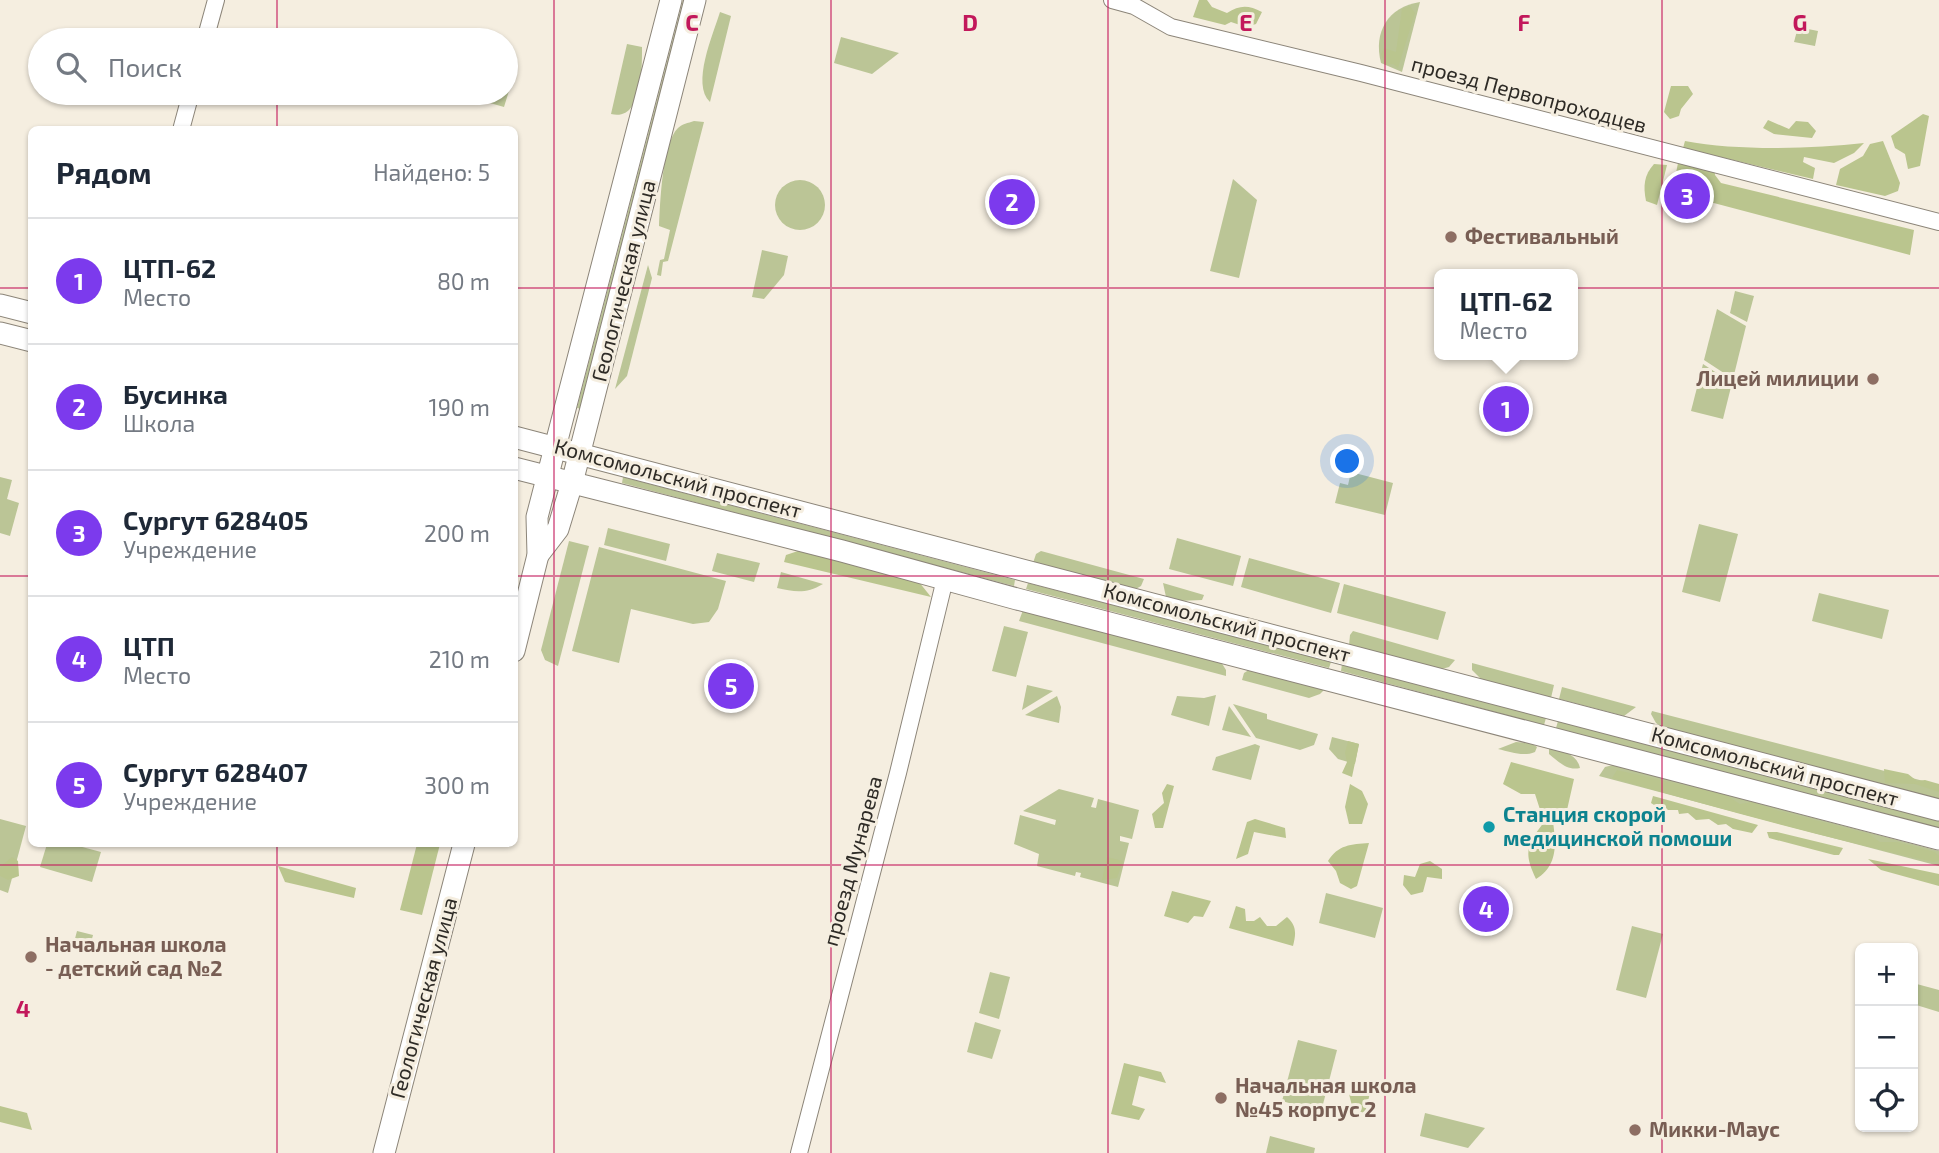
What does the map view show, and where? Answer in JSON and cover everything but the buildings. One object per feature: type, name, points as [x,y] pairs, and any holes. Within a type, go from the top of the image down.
[{"type":"main road","name":"Геологическая улица","points":[[518,635],[538,555],[537,517],[671,0]]},
{"type":"main road","name":"Геологическая улица","points":[[538,555],[558,529],[572,483],[695,0]]},
{"type":"main road","points":[[0,305],[28,312]]},
{"type":"main road","points":[[0,333],[28,340]]},
{"type":"main road","name":"Комсомольский проспект","points":[[518,438],[1939,810]]},
{"type":"main road","name":"Комсомольский проспект","points":[[518,469],[1939,839]]},
{"type":"main road","name":"Геологическая улица","points":[[384,1153],[463,847]]},
{"type":"street","points":[[208,28],[216,0]]},
{"type":"street","name":"проезд Первопроходцев","points":[[1112,0],[1135,6],[1178,29],[1361,73],[1939,222]]},
{"type":"street","points":[[182,126],[188,105]]},
{"type":"street","name":"проезд Мунарева","points":[[799,1153],[898,773],[945,579]]},
{"type":"green space","points":[[683,0],[687,0],[582,409],[577,408]]},
{"type":"green space","points":[[1199,0],[1207,0],[1212,7],[1227,13],[1244,7],[1262,12],[1256,24],[1246,27],[1231,22],[1225,25],[1193,17]]},
{"type":"green space","points":[[1420,2],[1402,72],[1381,63],[1381,31],[1391,15],[1399,9]]},
{"type":"green space","points":[[1410,6],[1415,13],[1398,68],[1393,64],[1385,65],[1381,54],[1384,48],[1396,52],[1402,9]]},
{"type":"green space","points":[[720,12],[731,16],[710,102],[705,94],[703,72]]},
{"type":"green space","points":[[1798,27],[1818,31],[1815,46],[1794,42]]},
{"type":"green space","points":[[841,37],[899,53],[872,74],[834,63]]},
{"type":"green space","points":[[627,44],[642,47],[641,79],[635,102],[629,110],[622,114],[611,114]]},
{"type":"green space","points":[[1671,86],[1688,86],[1693,94],[1679,116],[1670,119],[1664,112]]},
{"type":"green space","points":[[1923,114],[1929,116],[1920,166],[1908,169],[1905,154],[1895,148],[1891,136]]},
{"type":"green space","points":[[1768,120],[1789,129],[1796,121],[1808,122],[1816,131],[1812,138],[1774,134],[1763,128]]},
{"type":"green space","points":[[694,121],[704,122],[668,261],[663,262],[661,276],[657,275],[660,260],[664,259],[670,230],[659,226],[665,160],[668,147],[678,128]]},
{"type":"green space","points":[[1685,141],[1774,148],[1864,143],[1854,153],[1834,163],[1804,157],[1803,162],[1815,168],[1813,179],[1683,148]]},
{"type":"green space","points":[[1883,141],[1900,183],[1898,191],[1885,196],[1836,185],[1840,169],[1863,156],[1870,144]]},
{"type":"green space","points":[[1678,163],[1714,167],[1715,175],[1721,183],[1914,230],[1910,255],[1710,202],[1713,189],[1679,179],[1676,173]]},
{"type":"green space","points":[[1654,164],[1667,165],[1657,205],[1646,201],[1645,190],[1646,177]]},
{"type":"green space","points":[[1233,179],[1257,200],[1239,278],[1210,271]]},
{"type":"green space","points":[[800,180],[818,187],[825,205],[818,223],[800,230],[782,223],[775,205],[782,187]]},
{"type":"green space","points":[[762,250],[788,256],[784,275],[764,299],[752,297]]},
{"type":"green space","points":[[648,265],[652,278],[627,376],[615,389]]},
{"type":"green space","points":[[1735,291],[1754,296],[1747,322],[1730,313]]},
{"type":"green space","points":[[1717,309],[1746,326],[1733,379],[1704,360]]},
{"type":"green space","points":[[1703,364],[1732,383],[1723,419],[1691,411]]},
{"type":"green space","points":[[1351,472],[1393,483],[1385,515],[1335,503],[1340,483],[1348,485]]},
{"type":"green space","points":[[0,477],[12,480],[7,499],[19,503],[10,536],[0,533]]},
{"type":"green space","points":[[623,477],[1015,580],[1014,586],[622,483]]},
{"type":"green space","points":[[1699,524],[1738,534],[1720,602],[1682,592]]},
{"type":"green space","points":[[608,528],[670,544],[666,561],[604,545]]},
{"type":"green space","points":[[1177,538],[1241,556],[1233,586],[1169,569]]},
{"type":"green space","points":[[569,541],[589,546],[558,666],[545,660],[541,650]]},
{"type":"green space","points":[[599,547],[726,581],[718,609],[709,622],[693,624],[631,609],[619,663],[572,651]]},
{"type":"green space","points":[[798,551],[919,582],[931,597],[784,562],[786,555]]},
{"type":"green space","points":[[1041,551],[1144,579],[1141,586],[1134,590],[1033,563],[1036,554]]},
{"type":"green space","points":[[717,553],[760,563],[754,582],[712,571]]},
{"type":"green space","points":[[1249,558],[1340,583],[1331,613],[1241,587]]},
{"type":"green space","points":[[781,572],[823,584],[800,591],[777,588]]},
{"type":"green space","points":[[1028,583],[1331,662],[1329,668],[1026,589]]},
{"type":"green space","points":[[1163,583],[1204,595],[1202,600],[1179,601],[1166,597]]},
{"type":"green space","points":[[1344,584],[1446,612],[1438,640],[1337,613]]},
{"type":"green space","points":[[1819,593],[1889,610],[1882,639],[1812,621]]},
{"type":"green space","points":[[1023,610],[1221,662],[1226,676],[1019,621]]},
{"type":"green space","points":[[1004,626],[1028,632],[1016,677],[992,671]]},
{"type":"green space","points":[[1353,631],[1455,660],[1449,667],[1442,669],[1349,645]]},
{"type":"green space","points":[[1472,663],[1554,685],[1551,698],[1483,681],[1472,670]]},
{"type":"green space","points":[[1342,664],[1546,718],[1544,725],[1341,671]]},
{"type":"green space","points":[[1252,668],[1325,689],[1309,698],[1242,680],[1244,673]]},
{"type":"green space","points":[[1027,685],[1053,691],[1022,710]]},
{"type":"green space","points":[[1562,687],[1636,707],[1624,716],[1559,699]]},
{"type":"green space","points":[[1216,695],[1209,726],[1171,715],[1177,696],[1204,698]]},
{"type":"green space","points":[[1057,696],[1061,707],[1059,723],[1025,715]]},
{"type":"green space","points":[[1233,704],[1267,714],[1267,719],[1318,734],[1314,745],[1300,750],[1256,738]]},
{"type":"green space","points":[[1229,706],[1251,737],[1222,730]]},
{"type":"green space","points":[[1652,711],[1939,785],[1939,799],[1663,728],[1656,723]]},
{"type":"green space","points":[[1558,721],[1939,820],[1939,830],[1556,728]]},
{"type":"green space","points":[[1332,737],[1359,744],[1355,764],[1338,759],[1329,749]]},
{"type":"green space","points":[[1348,741],[1359,744],[1352,777],[1342,773],[1347,762],[1345,753]]},
{"type":"green space","points":[[1516,742],[1531,743],[1537,747],[1535,752],[1526,754],[1498,749]]},
{"type":"green space","points":[[1255,744],[1260,746],[1251,780],[1212,770],[1216,757]]},
{"type":"green space","points":[[1549,748],[1572,756],[1580,768],[1563,765],[1549,754]]},
{"type":"green space","points":[[1511,762],[1574,779],[1567,810],[1552,814],[1555,841],[1553,858],[1544,873],[1536,879],[1528,855],[1531,843],[1544,822],[1535,794],[1521,794],[1503,784]]},
{"type":"green space","points":[[1613,765],[1939,851],[1939,866],[1599,776],[1605,767]]},
{"type":"green space","points":[[1884,769],[1908,774],[1917,781],[1939,784],[1939,792],[1915,784],[1885,783]]},
{"type":"green space","points":[[1617,770],[1726,795],[1740,804],[1752,802],[1869,834],[1880,842],[1897,842],[1935,852],[1939,861],[1933,862],[1812,833],[1692,801],[1612,778]]},
{"type":"green space","points":[[1167,784],[1174,786],[1163,828],[1155,828],[1152,814],[1164,803],[1162,793]]},
{"type":"green space","points":[[1350,784],[1362,791],[1368,804],[1362,824],[1349,824],[1345,807]]},
{"type":"green space","points":[[1059,789],[1094,798],[1091,807],[1096,808],[1098,799],[1139,810],[1132,839],[1120,836],[1120,841],[1129,843],[1118,887],[1080,877],[1081,873],[1076,872],[1075,876],[1037,866],[1039,854],[1014,844],[1020,815],[1055,825],[1056,820],[1023,811]]},
{"type":"green space","points":[[1653,796],[1758,825],[1752,833],[1733,829],[1726,824],[1718,825],[1709,819],[1696,820],[1688,813],[1679,814],[1678,810],[1662,810],[1651,803]]},
{"type":"green space","points":[[0,819],[26,826],[8,893],[0,890]]},
{"type":"green space","points":[[1255,819],[1285,828],[1286,838],[1254,832],[1248,854],[1236,859],[1247,822]]},
{"type":"green space","points":[[1767,832],[1843,848],[1839,855],[1834,855],[1769,838]]},
{"type":"green space","points":[[1369,843],[1357,886],[1351,889],[1340,883],[1336,871],[1328,861],[1346,846]]},
{"type":"green space","points":[[46,847],[82,847],[101,852],[92,882],[40,867]]},
{"type":"green space","points":[[416,847],[439,847],[422,915],[400,910]]},
{"type":"green space","points":[[12,857],[18,861],[19,876],[8,880],[0,876],[0,867]]},
{"type":"green space","points":[[1107,857],[1123,861],[1117,878],[1102,880]]},
{"type":"green space","points":[[1868,859],[1939,874],[1939,886],[1881,870]]},
{"type":"green space","points":[[1430,861],[1442,869],[1442,879],[1427,877],[1423,892],[1411,895],[1403,885],[1404,875],[1415,877],[1420,864]]},
{"type":"green space","points":[[278,866],[356,888],[354,898],[285,882]]},
{"type":"green space","points":[[1172,891],[1211,901],[1203,917],[1194,916],[1188,923],[1164,916]]},
{"type":"green space","points":[[1326,893],[1383,908],[1375,938],[1319,923]]},
{"type":"green space","points":[[1236,906],[1245,909],[1246,921],[1254,921],[1260,917],[1267,926],[1276,926],[1287,917],[1295,930],[1293,946],[1229,928]]},
{"type":"green space","points":[[1632,926],[1663,934],[1646,998],[1616,990]]},
{"type":"green space","points":[[77,931],[93,935],[88,954],[72,950]]},
{"type":"green space","points":[[990,972],[1010,977],[999,1019],[979,1013]]},
{"type":"green space","points":[[1918,984],[1939,990],[1939,1012],[1918,1006]]},
{"type":"green space","points":[[975,1022],[1001,1030],[992,1059],[967,1052]]},
{"type":"green space","points":[[1298,1040],[1337,1050],[1321,1112],[1282,1101]]},
{"type":"green space","points":[[1124,1063],[1161,1072],[1166,1083],[1139,1076],[1132,1105],[1145,1109],[1139,1120],[1111,1114]]},
{"type":"green space","points":[[1353,1085],[1372,1085],[1365,1113],[1353,1110],[1349,1094]]},
{"type":"green space","points":[[0,1106],[27,1113],[32,1130],[0,1122]]},
{"type":"green space","points":[[1425,1113],[1485,1128],[1468,1148],[1420,1136]]},
{"type":"green space","points":[[1270,1136],[1315,1148],[1314,1153],[1266,1153]]},
{"type":"place","name":"Сургут 628405","points":[[1687,196]]},
{"type":"place","name":"Бусинка","points":[[1012,202]]},
{"type":"place","name":"Фестивальный","points":[[1451,237]]},
{"type":"place","name":"Лицей милиции","points":[[1873,379]]},
{"type":"place","name":"ЦТП-62","points":[[1506,409]]},
{"type":"place","name":"Сургут 628407","points":[[731,686]]},
{"type":"place","name":"Cтанция скорой медицинской помоши","points":[[1489,827]]},
{"type":"place","name":"ЦТП","points":[[1486,909]]},
{"type":"place","name":"Начальная школа - детский сад №2","points":[[31,957]]},
{"type":"place","name":"Начальная школа №45 корпус 2","points":[[1221,1098]]},
{"type":"place","name":"Микки-Маус","points":[[1635,1130]]}]
